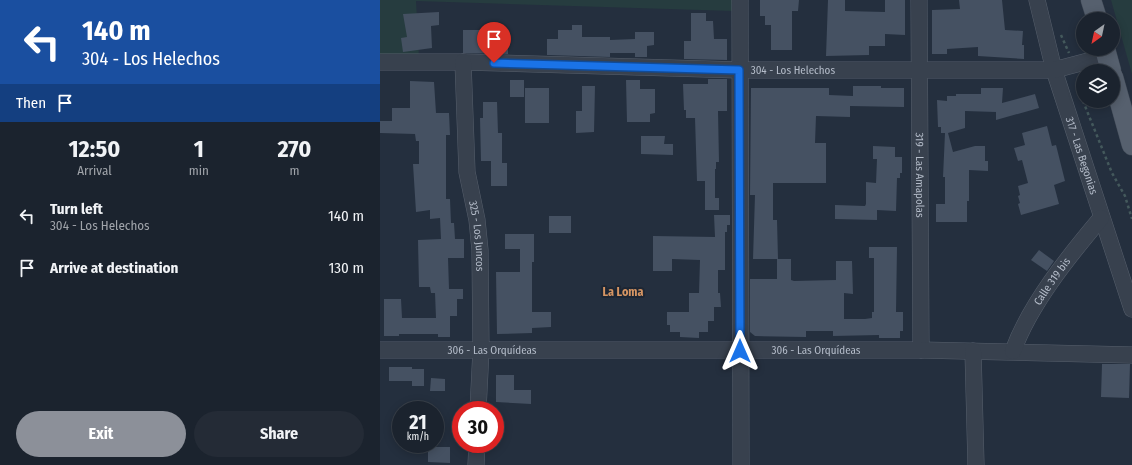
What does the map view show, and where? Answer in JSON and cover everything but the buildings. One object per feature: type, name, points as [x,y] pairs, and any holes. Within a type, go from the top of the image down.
[{"type":"main road","points":[[1091,0],[1095,12]]},
{"type":"main road","points":[[1120,102],[1132,146]]},
{"type":"street","points":[[740,0],[741,465]]},
{"type":"street","name":"319 - Las Amapolas","points":[[919,0],[921,350]]},
{"type":"street","name":"317 - Las Begonias","points":[[1037,0],[1054,70],[1101,218],[1132,309]]},
{"type":"street","name":"304 - Los Helechos","points":[[380,62],[463,62],[739,70],[1054,70],[1108,59]]},
{"type":"street","name":"325 - Los Juncos","points":[[463,62],[467,172],[477,220],[480,250],[478,401]]},
{"type":"street","name":"Calle 319 bis","points":[[1013,351],[1020,331],[1068,257],[1101,218]]},
{"type":"street","name":"306 - Las Orquídeas","points":[[380,350],[921,350],[1132,355]]},
{"type":"street","points":[[973,351],[976,465]]},
{"type":"street","points":[[476,453],[476,465]]},
{"type":"path","points":[[1060,31],[1076,74]]},
{"type":"path","points":[[1086,108],[1112,173],[1125,196],[1132,219]]},
{"type":"green space","points":[[380,0],[734,0],[733,11],[416,1],[419,58],[380,56]]},
{"type":"green space","points":[[1111,0],[1132,0],[1132,74],[1120,32],[1120,12],[1114,12]]},
{"type":"district","name":"La Loma","points":[[623,292]]},
{"type":"route","points":[[494,63],[739,70],[740,351]]}]
